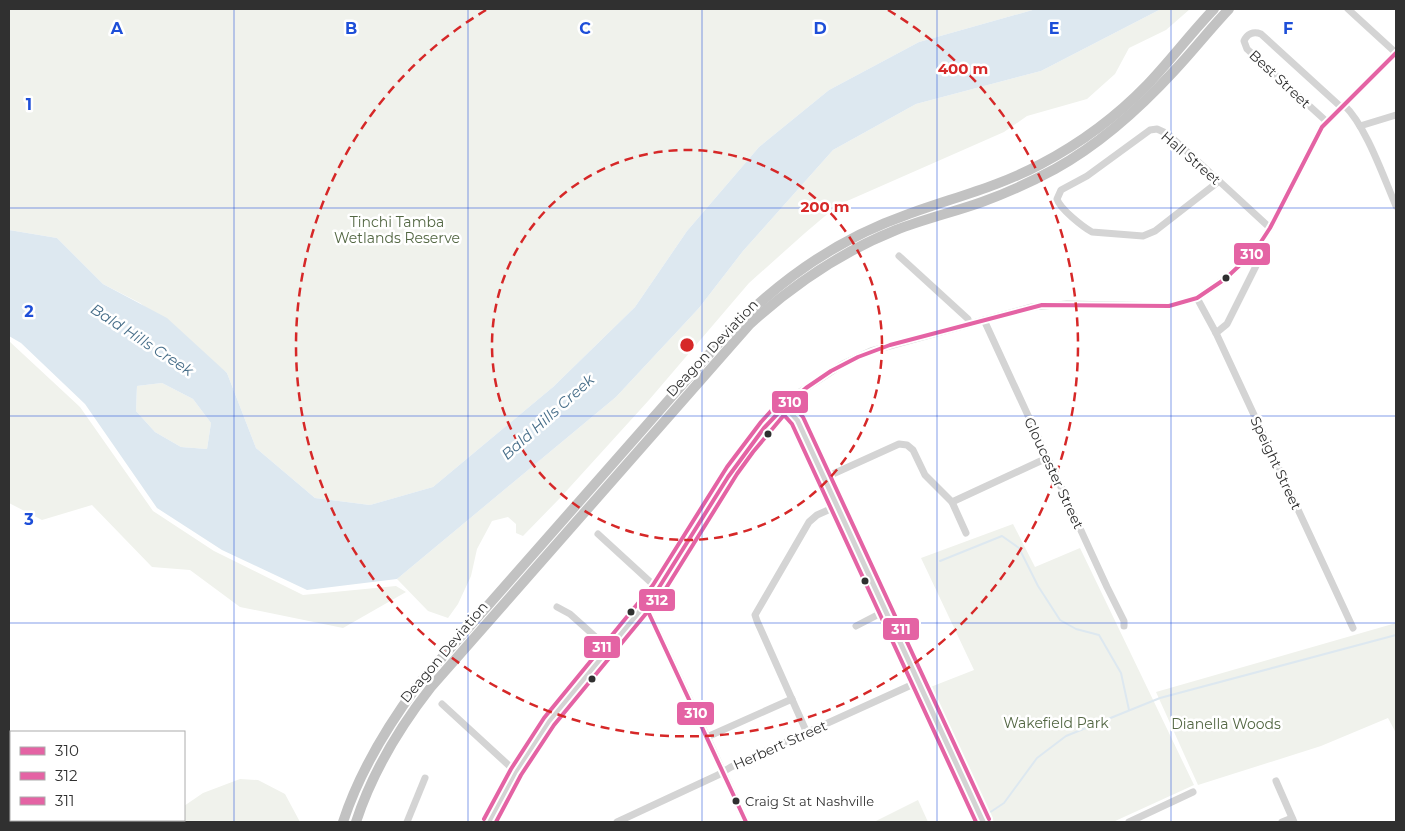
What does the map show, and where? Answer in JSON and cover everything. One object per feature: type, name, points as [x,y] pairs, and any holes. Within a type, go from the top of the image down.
[{"type":"highway","name":"Deagon Deviation","points":[[343,822],[358,783],[378,744],[417,686],[718,344],[760,302],[811,262],[859,234],[907,214],[994,186],[1041,164],[1065,150],[1106,121],[1133,98],[1159,72],[1214,9]]},
{"type":"highway","name":"Deagon Deviation","points":[[356,822],[384,757],[405,721],[422,698],[750,324],[786,292],[830,262],[860,246],[904,227],[981,202],[1011,190],[1036,179],[1078,155],[1118,125],[1149,98],[1229,9]]},
{"type":"street","points":[[489,822],[516,772],[549,721],[658,588],[737,462],[784,406],[810,385],[861,355],[890,345],[1042,305],[1169,306],[1197,298],[1211,290],[1245,262],[1255,251],[1270,228],[1326,121],[1396,53],[1348,9]]},
{"type":"street","name":"Best Street","points":[[1326,121],[1247,49],[1244,41],[1249,34],[1253,32],[1260,34],[1342,106]]},
{"type":"street","points":[[1342,106],[1352,112],[1360,126],[1396,206]]},
{"type":"street","points":[[1360,126],[1396,114]]},
{"type":"street","name":"Hall Street","points":[[1218,182],[1154,231],[1143,236],[1092,232],[1060,206],[1058,202],[1058,195],[1062,190],[1087,176],[1143,134],[1156,129],[1168,134],[1270,228]]},
{"type":"street","points":[[1216,333],[1225,326],[1259,260],[1263,239]]},
{"type":"street","points":[[899,256],[968,319],[969,323]]},
{"type":"street","name":"Speight Street","points":[[1197,298],[1216,333],[1353,628]]},
{"type":"street","name":"Gloucester Street","points":[[984,320],[1124,621],[1124,626]]},
{"type":"street","points":[[784,406],[796,420],[824,478],[983,822]]},
{"type":"street","points":[[824,478],[899,444],[908,442],[925,475],[952,502],[966,533]]},
{"type":"street","points":[[952,502],[1047,458]]},
{"type":"street","points":[[807,733],[755,615],[809,522],[817,515],[837,506]]},
{"type":"street","points":[[598,534],[658,588]]},
{"type":"street","points":[[645,605],[746,822]]},
{"type":"street","points":[[557,606],[570,614],[609,649]]},
{"type":"street","points":[[856,626],[885,611]]},
{"type":"street","name":"Herbert Street","points":[[617,822],[918,682]]},
{"type":"street","points":[[707,737],[792,699]]},
{"type":"street","points":[[442,704],[516,772]]},
{"type":"street","points":[[407,822],[425,778]]},
{"type":"street","points":[[1276,781],[1293,820],[1282,822]]},
{"type":"street","points":[[1129,822],[1193,792]]},
{"type":"green space","name":"Tinchi Tamba Wetlands Reserve","points":[[9,9],[1036,9],[919,42],[829,90],[759,147],[687,231],[635,307],[553,387],[433,487],[370,505],[315,498],[256,448],[227,373],[140,303],[103,284],[57,238],[9,230]]},
{"type":"green space","points":[[1161,9],[1190,9],[1166,30],[1129,48],[1115,74],[1087,99],[1027,116],[1004,132],[838,205],[805,233],[749,283],[649,400],[523,536],[516,533],[516,524],[508,517],[492,521],[477,549],[471,576],[458,604],[448,618],[428,611],[397,579],[616,397],[699,308],[743,251],[833,150],[916,104],[1041,71]]},
{"type":"green space","points":[[9,341],[80,407],[153,511],[214,551],[303,595],[396,586],[406,592],[343,628],[240,607],[190,570],[152,567],[92,505],[42,520],[9,503]]},
{"type":"green space","points":[[162,383],[193,399],[211,423],[207,449],[181,447],[155,432],[136,411],[137,386]]},
{"type":"green space","name":"Wakefield Park","points":[[1013,524],[1035,567],[1080,548],[1194,785],[1113,822],[994,822],[928,688],[974,670],[921,558]]},
{"type":"green space","name":"Dianella Woods","points":[[1396,623],[1396,733],[1388,718],[1321,746],[1198,785],[1156,692]]},
{"type":"green space","points":[[240,779],[258,780],[285,794],[300,822],[165,822],[185,821],[185,805],[203,793]]},
{"type":"green space","points":[[918,800],[928,822],[874,822]]},
{"type":"water","name":"Bald Hills Creek","points":[[1036,9],[1161,9],[1041,71],[916,104],[833,150],[743,251],[699,308],[616,397],[397,579],[307,590],[222,550],[157,508],[85,404],[21,343],[9,336],[9,230],[57,238],[103,284],[167,318],[227,373],[256,448],[315,498],[370,505],[433,487],[553,387],[635,307],[687,231],[759,147],[829,90],[919,42]],"holes":[[[162,383],[193,399],[211,423],[207,449],[181,447],[155,432],[136,411],[137,386]]]},
{"type":"waterway","points":[[940,561],[1002,536],[1019,548],[1038,586],[1060,620],[1076,629],[1099,635],[1121,673],[1129,710]]},
{"type":"waterway","points":[[989,813],[1004,803],[1037,758],[1066,736],[1160,698],[1396,635]]},
{"type":"transit line","name":"310","points":[[645,605],[658,589],[728,477],[764,428],[806,388],[831,371],[858,357],[890,345],[1042,305],[1169,306],[1197,298],[1225,279],[1255,251],[1270,228],[1322,127],[1396,53]]},
{"type":"transit line","name":"311","points":[[484,819],[511,769],[544,718],[653,585],[727,467],[761,422],[780,401],[784,400],[788,401],[803,417],[989,819]]},
{"type":"transit line","name":"312","points":[[496,822],[521,775],[554,725],[663,593],[737,474],[784,415],[792,424],[976,822]]},
{"type":"transit line","name":"310","points":[[645,605],[746,822]]},
{"type":"place","name":"Craig St at Nashville","points":[[736,801]]}]
